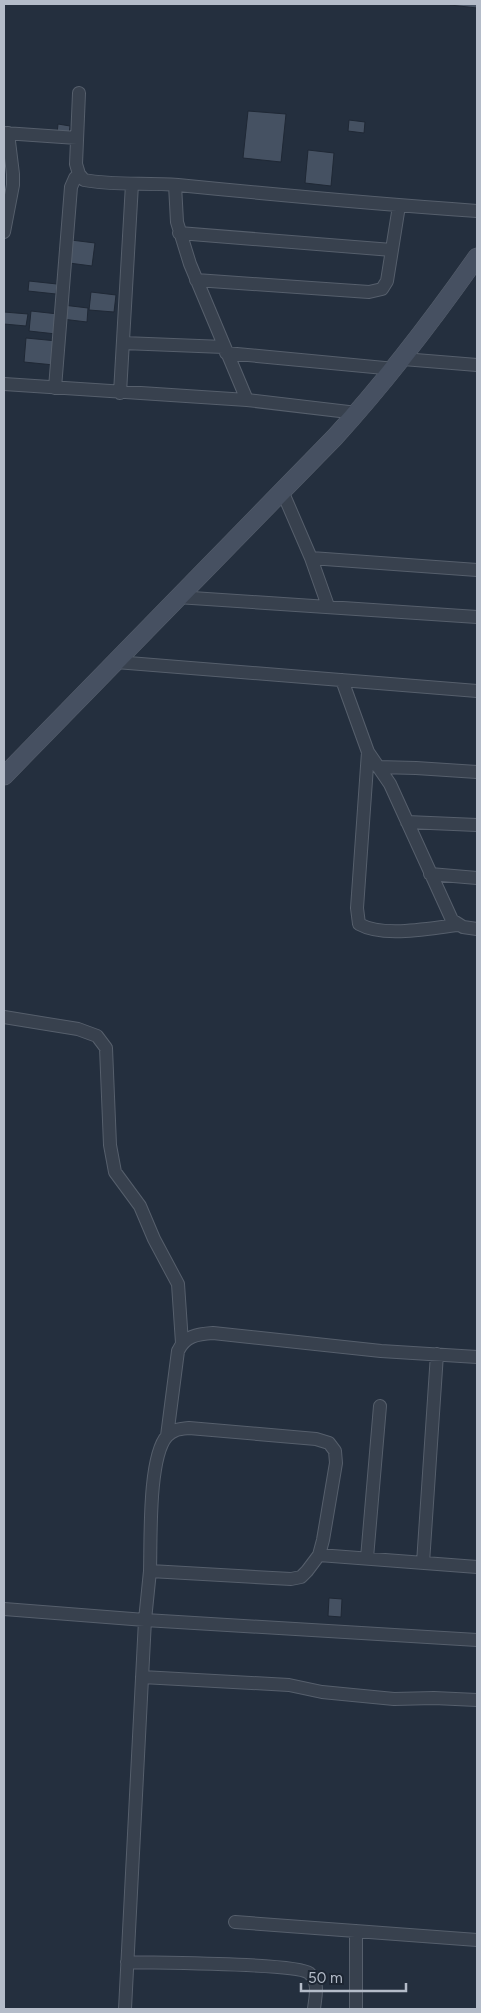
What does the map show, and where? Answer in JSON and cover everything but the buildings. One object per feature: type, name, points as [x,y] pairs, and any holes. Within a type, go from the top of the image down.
[{"type":"street","points":[[80,93],[76,164],[79,174],[84,180],[175,185],[399,206],[477,210]]},
{"type":"street","points":[[4,232],[13,185],[6,133],[77,138]]},
{"type":"street","points":[[55,388],[71,187],[79,174]]},
{"type":"street","points":[[120,393],[132,184]]},
{"type":"street","points":[[175,185],[176,212],[180,233],[196,280],[247,400]]},
{"type":"street","points":[[196,280],[375,292],[385,286],[399,206]]},
{"type":"street","points":[[180,233],[392,250]]},
{"type":"street","points":[[4,776],[177,597],[283,493],[357,413],[399,364],[477,256]]},
{"type":"street","points":[[123,342],[399,364],[477,365]]},
{"type":"street","points":[[4,384],[247,400],[357,413]]},
{"type":"street","points":[[283,493],[311,558],[328,606]]},
{"type":"street","points":[[311,558],[477,570]]},
{"type":"street","points":[[177,597],[477,617]]},
{"type":"street","points":[[116,662],[477,692]]},
{"type":"street","points":[[342,680],[368,752],[390,784],[449,916],[458,925]]},
{"type":"street","points":[[368,752],[357,908],[359,924],[368,929],[392,931],[458,925],[477,929]]},
{"type":"street","points":[[378,767],[477,772]]},
{"type":"street","points":[[407,822],[477,825]]},
{"type":"street","points":[[430,874],[477,878]]},
{"type":"street","points":[[4,1017],[78,1029],[97,1036],[106,1048],[110,1145],[115,1172],[140,1206],[154,1239],[178,1284],[182,1343],[178,1352],[167,1436],[161,1446],[155,1470],[150,1571],[145,1620],[125,2009]]},
{"type":"street","points":[[182,1343],[190,1337],[213,1333],[380,1351],[477,1357]]},
{"type":"street","points":[[423,1563],[436,1354]]},
{"type":"street","points":[[367,1558],[380,1406]]},
{"type":"street","points":[[150,1571],[301,1577],[319,1555],[336,1463],[335,1451],[329,1443],[316,1439],[188,1428],[177,1429],[167,1436]]},
{"type":"street","points":[[319,1555],[477,1567]]},
{"type":"street","points":[[4,1609],[145,1620],[477,1640]]},
{"type":"street","points":[[142,1677],[289,1685],[322,1692],[394,1699],[477,1700]]},
{"type":"street","points":[[234,1922],[477,1940]]},
{"type":"street","points":[[356,1931],[356,2009]]},
{"type":"street","points":[[127,1962],[272,1966],[308,1972],[315,1979],[314,2009]]}]
